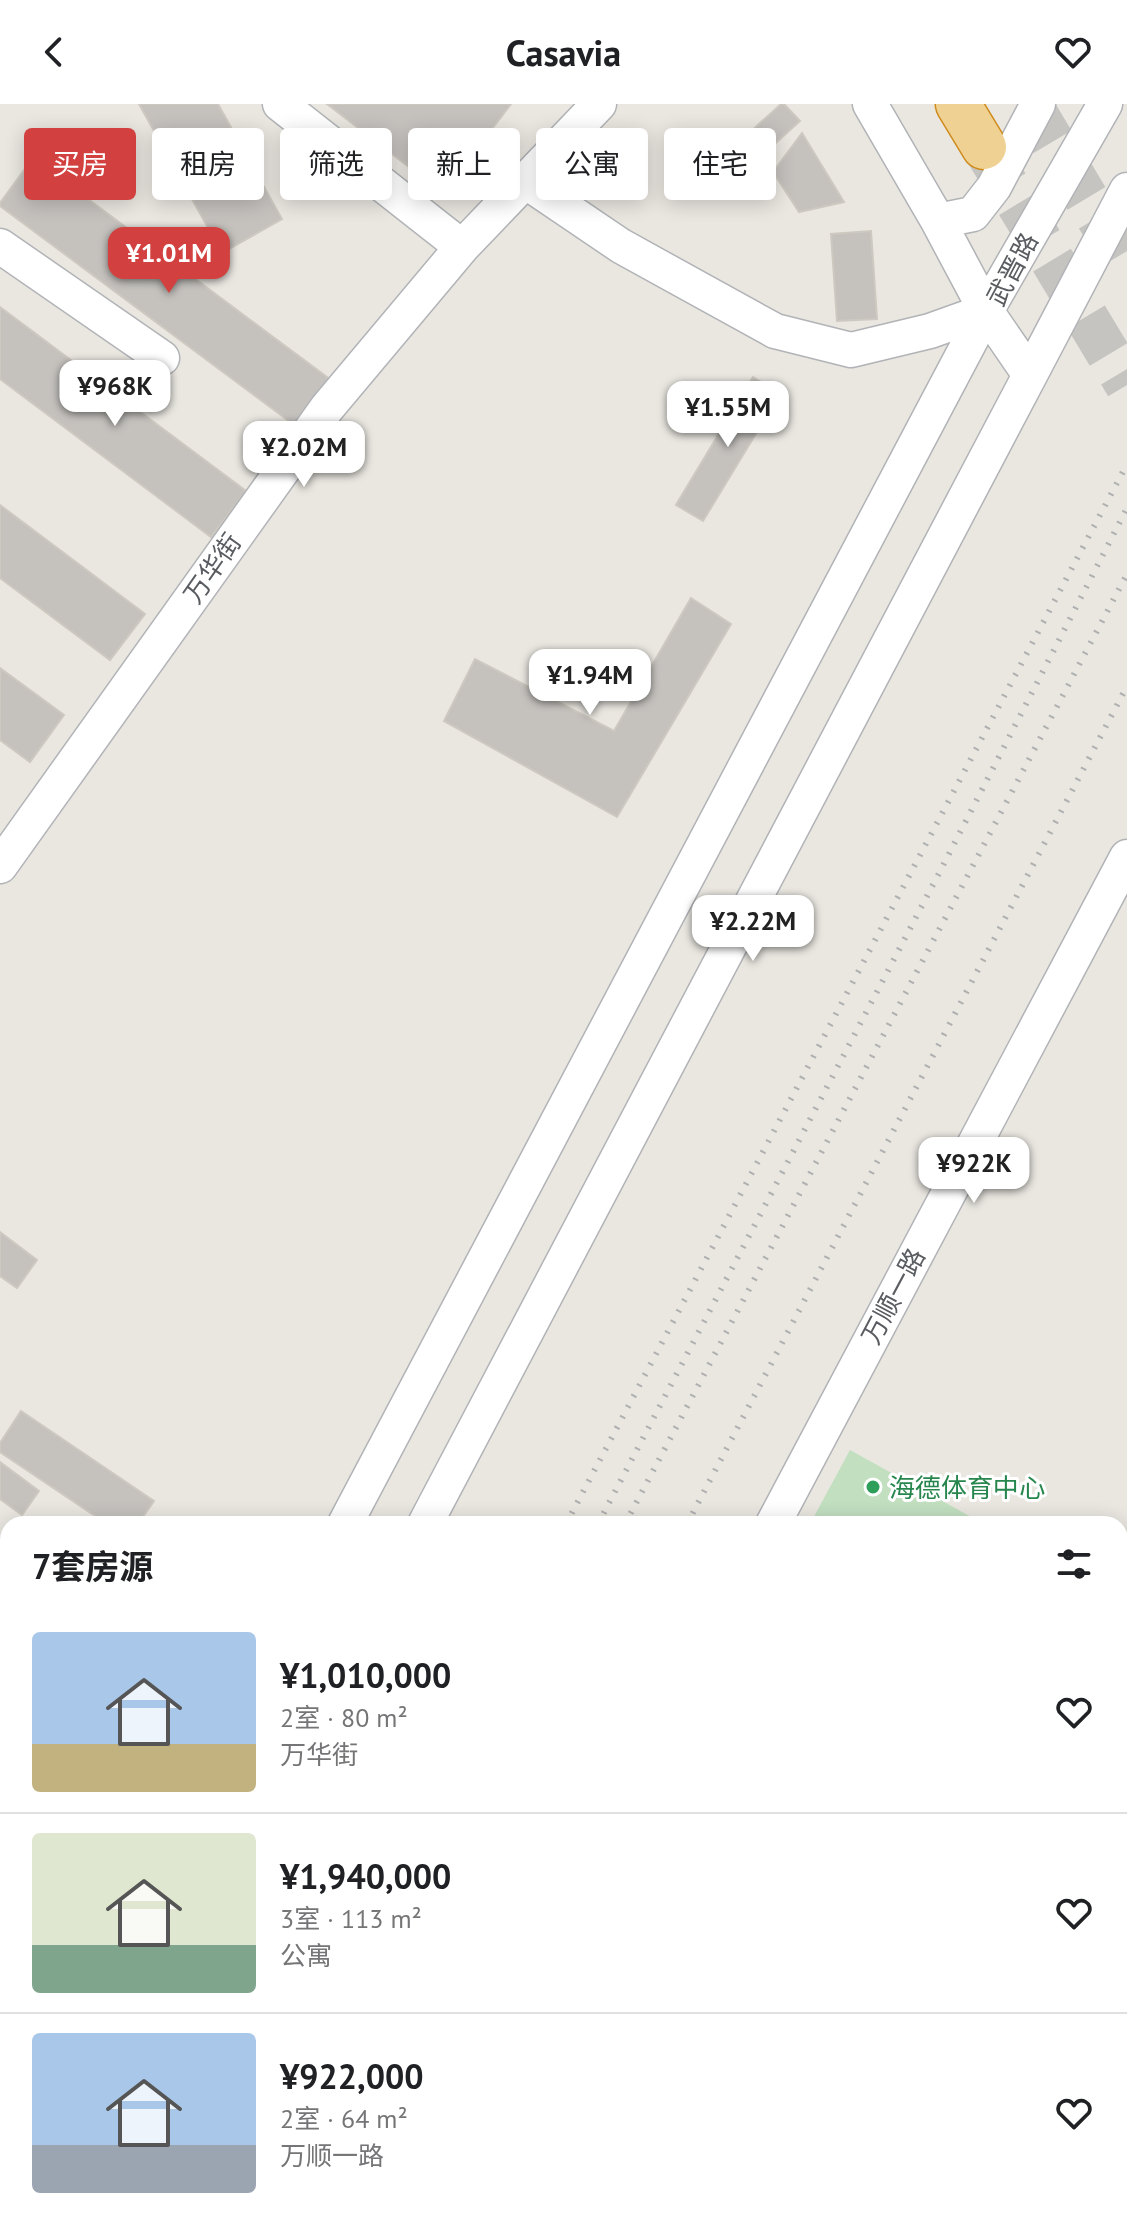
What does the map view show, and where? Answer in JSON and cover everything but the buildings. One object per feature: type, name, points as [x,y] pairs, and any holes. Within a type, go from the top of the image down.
[{"type":"highway","points":[[958,104],[984,147]]},
{"type":"street","points":[[280,104],[462,247]]},
{"type":"street","name":"万华街","points":[[0,866],[327,408],[462,247],[599,104]]},
{"type":"street","points":[[870,104],[986,311]]},
{"type":"street","points":[[938,221],[973,214],[994,187],[1038,104]]},
{"type":"street","name":"武晋路","points":[[1030,375],[986,311],[1105,104]]},
{"type":"street","points":[[525,181],[621,246],[775,331],[851,350],[930,331],[986,311]]},
{"type":"street","points":[[429,1516],[1127,190]]},
{"type":"street","points":[[0,246],[162,358]]},
{"type":"street","points":[[349,1516],[986,311]]},
{"type":"street","name":"万顺一路","points":[[777,1516],[1127,857]]},
{"type":"green space","name":"海德体育中心","points":[[850,1450],[970,1516],[814,1516]]},
{"type":"tunnel","points":[[1030,104],[1127,266]]},
{"type":"tunnel","points":[[984,147],[1127,385]]},
{"type":"railway","points":[[570,1516],[1127,464]]},
{"type":"railway","points":[[602,1516],[1127,508]]},
{"type":"railway","points":[[629,1516],[1127,574]]},
{"type":"railway","points":[[691,1516],[1127,686]]},
{"type":"place","name":"海德体育中心","points":[[873,1487]]}]
